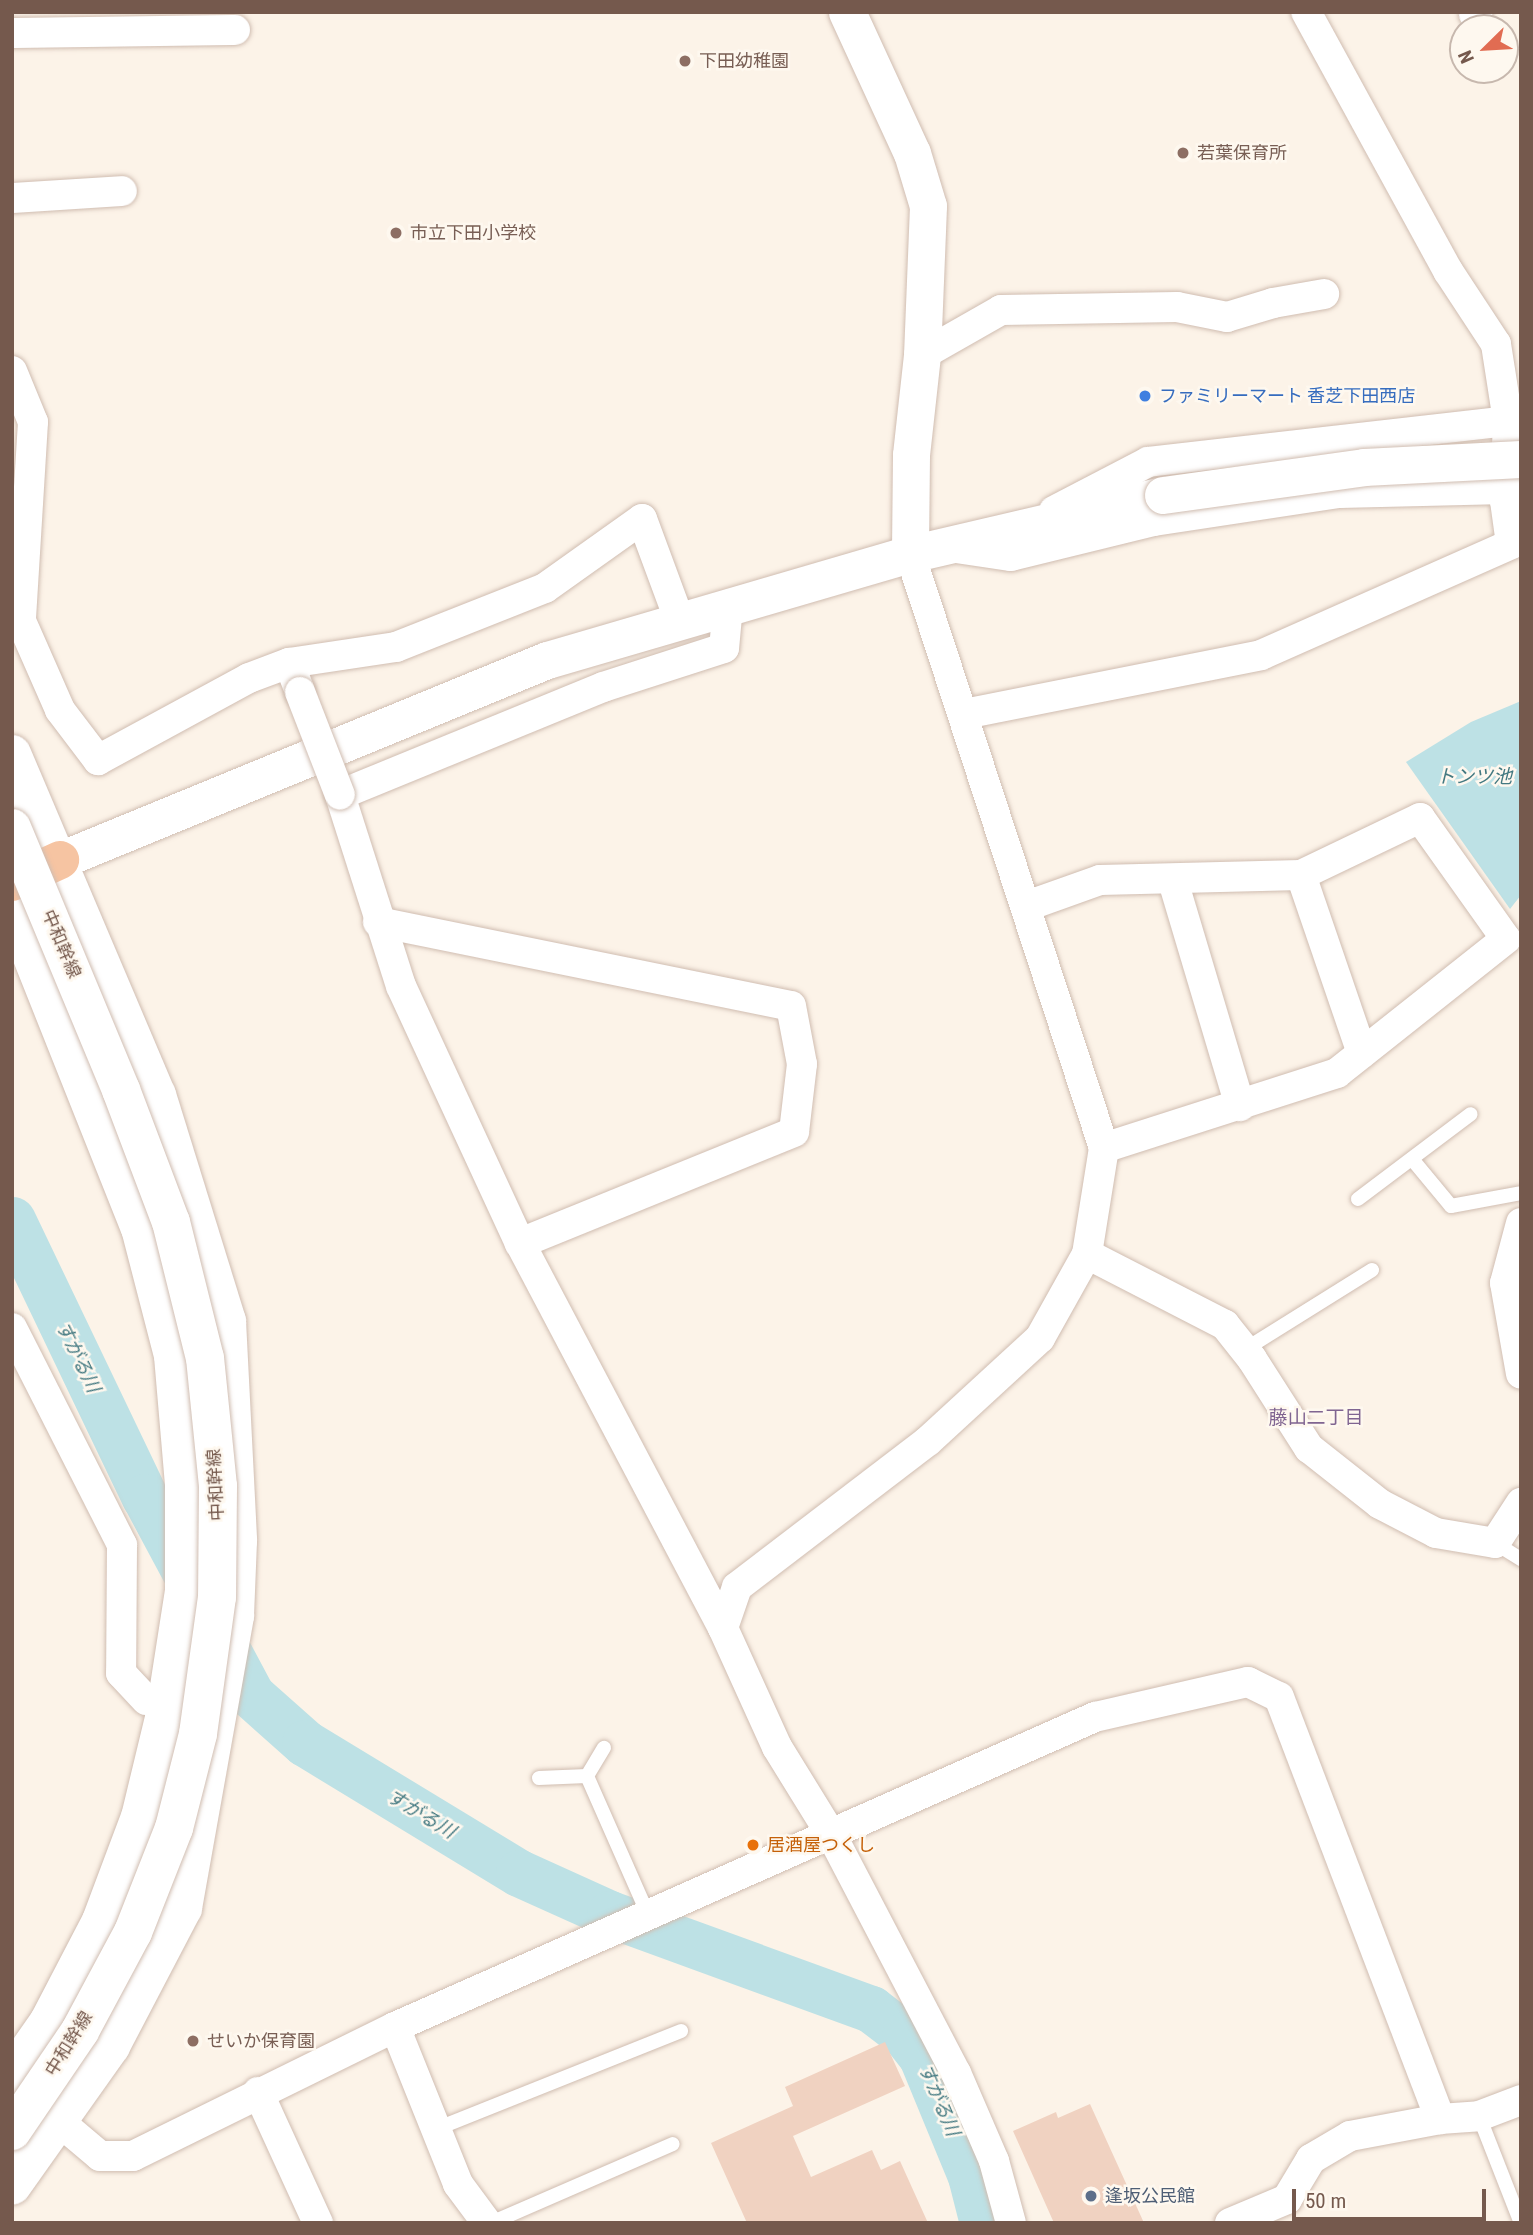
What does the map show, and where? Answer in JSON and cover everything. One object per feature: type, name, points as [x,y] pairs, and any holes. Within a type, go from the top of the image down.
[{"type":"highway","points":[[12,882],[60,860]]},
{"type":"main road","points":[[12,723],[29,788]]},
{"type":"main road","points":[[12,754],[60,860],[158,1095],[228,1321],[238,1541],[235,1616],[222,1704],[183,1908],[111,2046],[12,2186]]},
{"type":"main road","name":"中和幹線","points":[[12,828],[171,1222],[205,1358],[218,1486],[217,1597],[198,1734],[174,1828],[133,1932],[80,2031],[12,2131]]},
{"type":"main road","name":"中和幹線","points":[[12,907],[140,1228],[173,1356],[184,1484],[184,1591],[164,1718],[140,1817],[101,1921],[48,2021],[12,2074]]},
{"type":"main road","points":[[12,975],[52,1055],[125,1265],[159,1416],[170,1522],[161,1609],[146,1700],[115,1827],[57,1961],[12,2035]]},
{"type":"street","points":[[723,1628],[737,1587],[928,1441],[1040,1338],[1087,1254],[1104,1147],[964,714],[928,550],[911,455],[922,355],[928,206],[912,153],[848,12]]},
{"type":"street","points":[[964,714],[1261,655],[1516,543],[1508,421],[1496,344],[1448,271],[1306,12]]},
{"type":"street","points":[[12,33],[235,30]]},
{"type":"street","points":[[12,198],[122,191]]},
{"type":"street","points":[[922,355],[1001,310],[1177,307],[1227,317],[1273,303],[1324,295]]},
{"type":"street","points":[[12,371],[33,422],[21,621],[60,710],[98,760],[249,678],[289,663],[396,647],[545,589],[642,520],[679,619]]},
{"type":"street","points":[[1022,528],[1149,462],[1508,421]]},
{"type":"street","points":[[60,860],[547,660],[679,619],[928,550],[1163,495],[1364,467],[1513,474]]},
{"type":"street","points":[[928,550],[1011,556],[1154,521],[1339,493],[1513,474]]},
{"type":"street","points":[[340,795],[603,687],[724,648],[728,606]]},
{"type":"street","points":[[289,663],[340,795],[378,922],[401,986],[520,1243],[723,1628],[777,1747],[832,1836],[956,2073],[994,2161],[1011,2223]]},
{"type":"street","points":[[1027,906],[1100,880],[1173,881],[1301,875],[1420,818],[1506,939],[1337,1073],[1104,1147]]},
{"type":"street","points":[[1301,875],[1362,1053]]},
{"type":"street","points":[[1173,881],[1240,1106]]},
{"type":"street","points":[[378,922],[791,1006],[802,1064],[794,1132],[520,1243]]},
{"type":"street","points":[[1521,1223],[1505,1283],[1521,1374]]},
{"type":"street","points":[[1087,1254],[1225,1325],[1309,1448],[1380,1504],[1436,1533],[1495,1542],[1521,1503]]},
{"type":"street","points":[[12,1328],[122,1545],[121,1673],[146,1700]]},
{"type":"street","points":[[12,2074],[57,2123],[100,2156],[133,2156],[258,2092],[611,1928],[832,1836],[1095,1717],[1248,1682],[1279,1697],[1440,2119]]},
{"type":"street","points":[[395,2027],[458,2184],[489,2223]]},
{"type":"street","points":[[258,2092],[318,2223]]},
{"type":"street","points":[[1230,2223],[1287,2199],[1311,2159],[1350,2136],[1440,2119],[1479,2116],[1521,2100]]},
{"type":"lane","points":[[1358,1199],[1471,1114]]},
{"type":"lane","points":[[1412,1159],[1451,1206],[1521,1193]]},
{"type":"lane","points":[[1244,1350],[1372,1270]]},
{"type":"lane","points":[[1495,1542],[1521,1559]]},
{"type":"lane","points":[[587,1776],[604,1748]]},
{"type":"lane","points":[[539,1778],[587,1776]]},
{"type":"lane","points":[[587,1776],[647,1912]]},
{"type":"lane","points":[[436,2129],[681,2031]]},
{"type":"lane","points":[[1479,2116],[1521,2222]]},
{"type":"lane","points":[[489,2223],[673,2144]]},
{"type":"water","name":"トンツ池","points":[[1521,701],[1521,895],[1510,909],[1406,762],[1471,722]]},
{"type":"building","points":[[885,2042],[905,2086],[793,2136],[811,2177],[872,2150],[881,2170],[900,2161],[928,2223],[747,2223],[711,2143],[793,2106],[785,2087]]},
{"type":"building","points":[[1090,2104],[1144,2223],[1054,2223],[1013,2131],[1056,2112],[1058,2118]]},
{"type":"waterway","name":"すがる川","points":[[12,1220],[145,1497],[251,1695],[305,1743],[519,1873],[610,1914],[871,2009],[905,2035],[922,2057],[971,2176],[983,2223]]},
{"type":"place","name":"下田幼稚園","points":[[685,61]]},
{"type":"place","name":"若葉保育所","points":[[1183,153]]},
{"type":"place","name":"市立下田小学校","points":[[396,233]]},
{"type":"place","name":"ファミリーマート 香芝下田西店","points":[[1145,396]]},
{"type":"place","name":"居酒屋つくし","points":[[753,1845]]},
{"type":"place","name":"せいか保育園","points":[[193,2041]]},
{"type":"place","name":"逢坂公民館","points":[[1091,2196]]},
{"type":"district","name":"藤山二丁目","points":[[1316,1418]]}]
